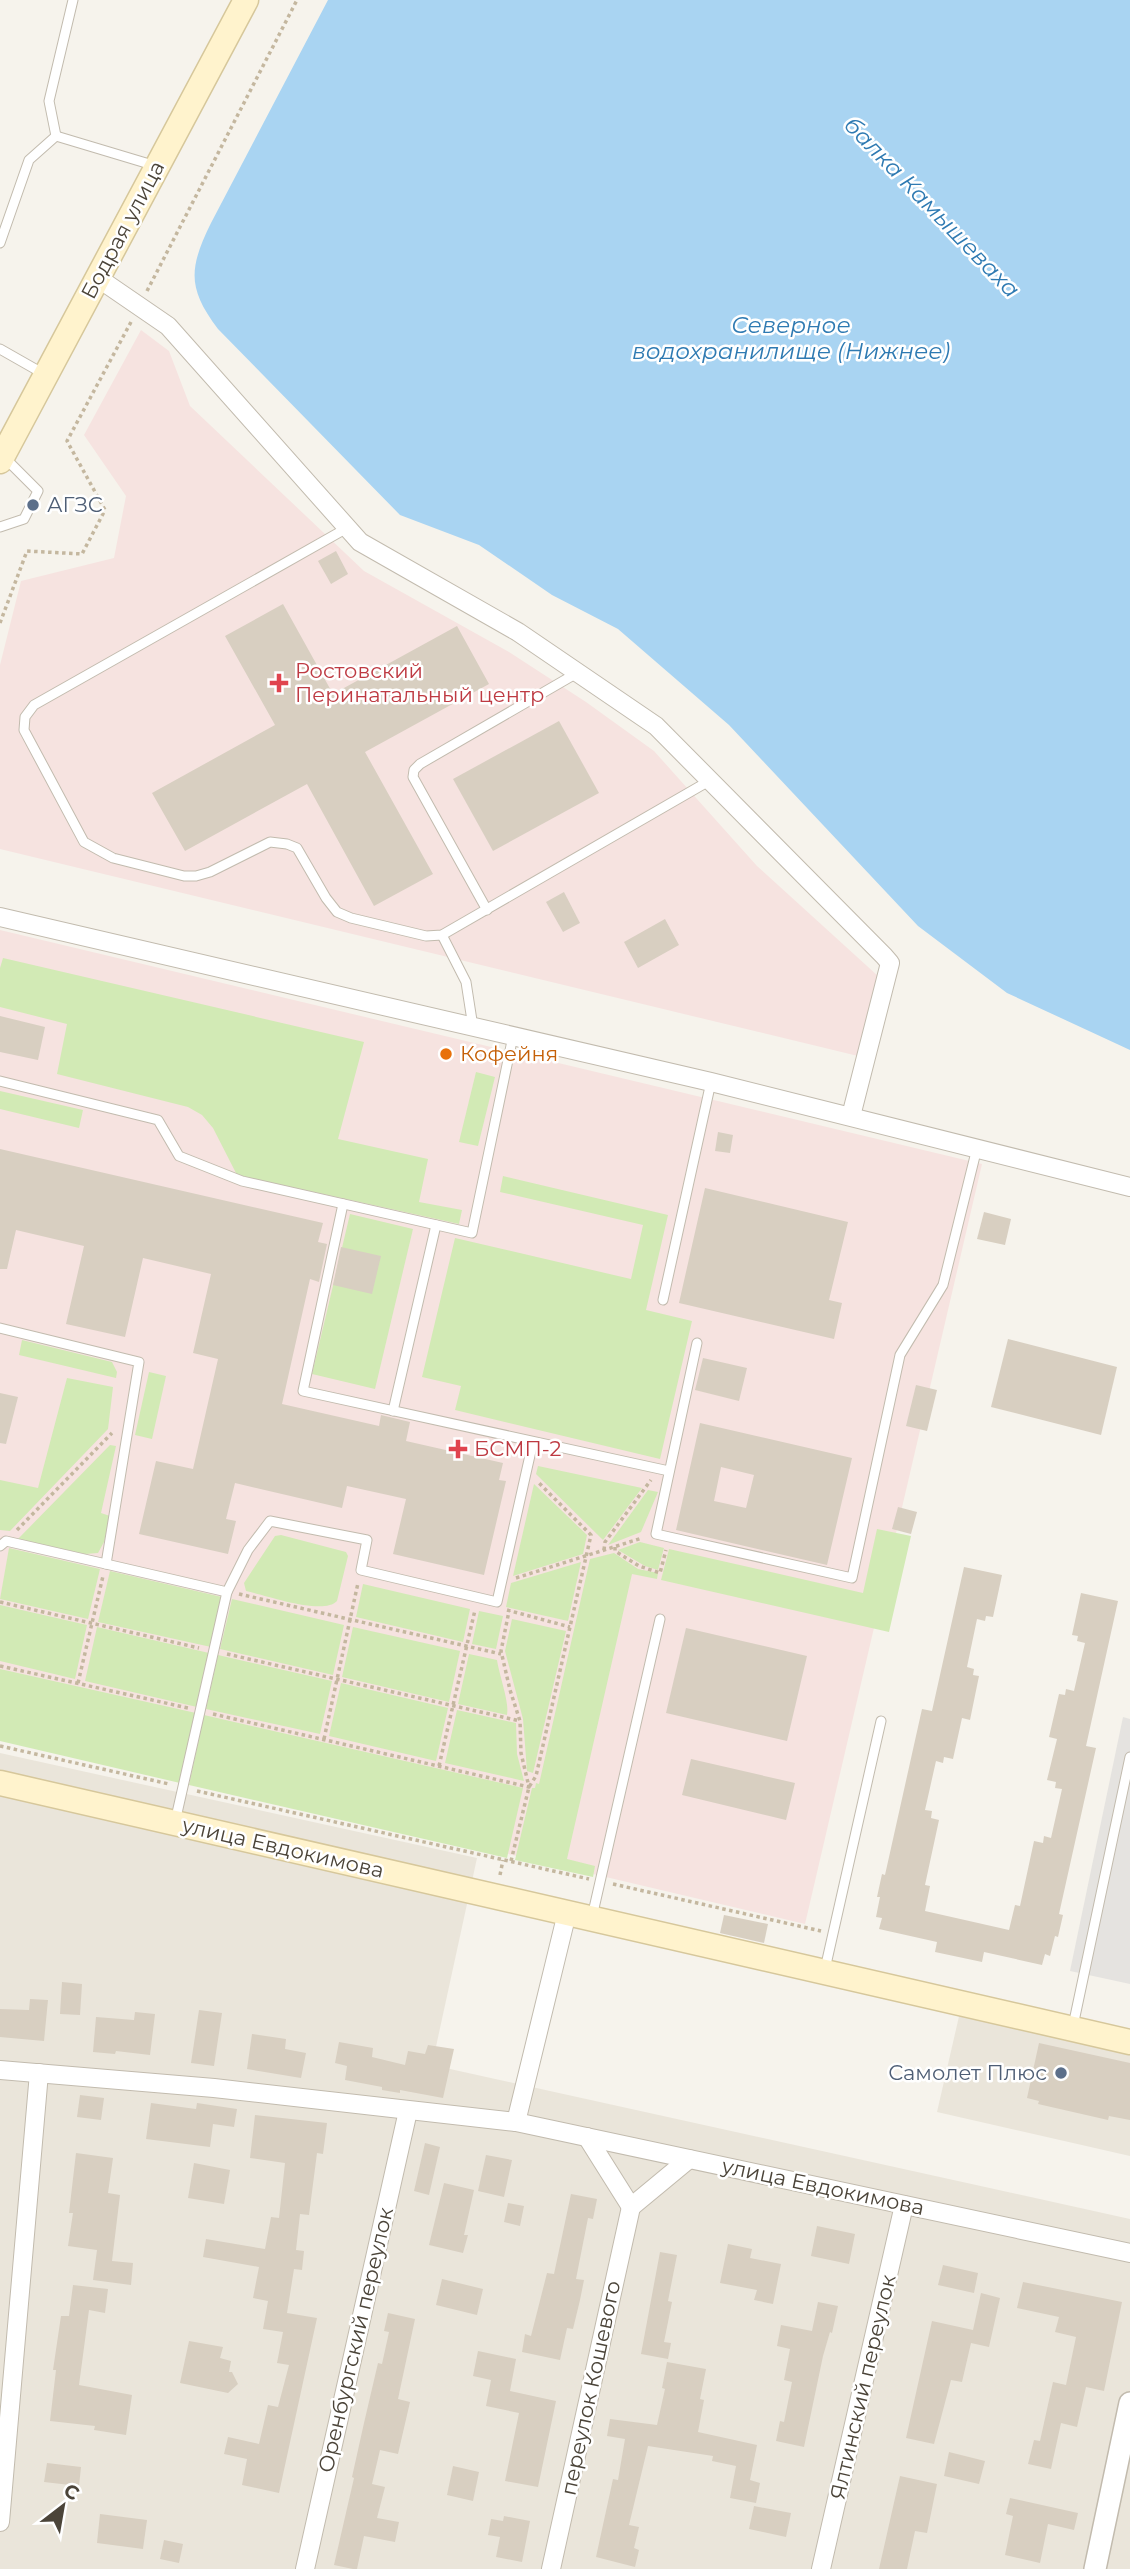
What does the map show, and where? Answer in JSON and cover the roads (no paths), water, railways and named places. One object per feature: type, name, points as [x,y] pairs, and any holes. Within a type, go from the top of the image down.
[{"type":"main road","name":"Бодрая улица","points":[[1,458],[246,0]]},
{"type":"main road","name":"улица Евдокимова","points":[[0,1783],[1130,2042]]},
{"type":"street","points":[[98,278],[168,326],[360,542],[518,632],[656,726],[890,963],[851,1116]]},
{"type":"street","points":[[1,920],[711,1082],[1130,1187]]},
{"type":"street","points":[[516,2122],[567,1913]]},
{"type":"street","name":"улица Евдокимова","points":[[0,2070],[214,2088],[516,2122],[1130,2253]]},
{"type":"street","points":[[0,2522],[39,2073]]},
{"type":"street","name":"Оренбургский переулок","points":[[305,2569],[408,2111]]},
{"type":"street","points":[[587,2137],[631,2207],[689,2159]]},
{"type":"street","name":"Ялтинский переулок","points":[[821,2569],[904,2205]]},
{"type":"street","name":"переулок Кошевого","points":[[551,2569],[631,2207]]},
{"type":"street","points":[[1095,2569],[1130,2403]]},
{"type":"lane","points":[[56,135],[49,101],[73,0]]},
{"type":"lane","points":[[56,135],[158,167]]},
{"type":"lane","points":[[0,243],[29,160],[56,135]]},
{"type":"lane","points":[[0,349],[46,375]]},
{"type":"lane","points":[[0,527],[24,519],[38,491],[1,458]]},
{"type":"lane","points":[[347,528],[34,705],[25,717],[24,730],[84,842],[113,858],[184,876],[210,872],[270,842],[287,844],[297,848],[337,912],[351,918],[426,936],[442,936],[709,780]]},
{"type":"lane","points":[[487,909],[413,777],[414,770],[579,672]]},
{"type":"lane","points":[[442,936],[466,982],[473,1027]]},
{"type":"lane","points":[[0,1081],[158,1120],[179,1156],[242,1181],[472,1233],[513,1037]]},
{"type":"lane","points":[[663,1300],[711,1082]]},
{"type":"lane","points":[[696,1343],[664,1470],[656,1534],[852,1578],[900,1355],[943,1284],[978,1148]]},
{"type":"lane","points":[[343,1204],[303,1391],[664,1470]]},
{"type":"lane","points":[[393,1411],[436,1225]]},
{"type":"lane","points":[[0,1328],[139,1362],[106,1564]]},
{"type":"lane","points":[[175,1824],[227,1592],[248,1550],[270,1521],[367,1540],[361,1570],[498,1602],[533,1442]]},
{"type":"lane","points":[[0,1546],[5,1541],[10,1542],[227,1592]]},
{"type":"lane","points":[[592,1918],[660,1619]]},
{"type":"lane","points":[[825,1971],[881,1721]]},
{"type":"lane","points":[[1072,2028],[1130,1757]]},
{"type":"water","name":"Северное водохранилище (Нижнее)","points":[[328,0],[1130,0],[1130,1050],[1007,993],[918,926],[729,725],[618,629],[552,595],[479,545],[400,515],[218,329],[196,289],[195,266],[198,253],[211,223]]},
{"type":"place","name":"АГЗС","points":[[33,505]]},
{"type":"place","name":"Ростовский Перинатальный центр","points":[[279,683]]},
{"type":"place","name":"Кофейня","points":[[446,1054]]},
{"type":"place","name":"БСМП-2","points":[[458,1449]]},
{"type":"place","name":"Самолет Плюс","points":[[1061,2073]]},
{"type":"water label","name":"балка Камышеваха","points":[[932,207]]}]
